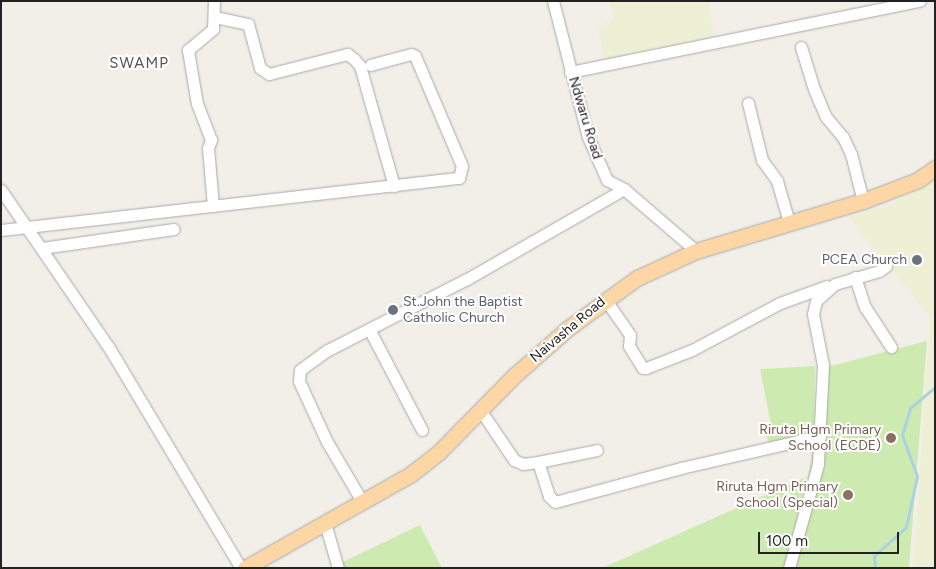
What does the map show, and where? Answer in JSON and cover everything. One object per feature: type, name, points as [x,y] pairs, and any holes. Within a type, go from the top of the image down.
[{"type":"main road","name":"Naivasha Road","points":[[243,568],[363,503],[411,474],[481,411],[515,374],[605,299],[661,265],[790,222],[863,201],[918,180],[935,168]]},
{"type":"street","points":[[213,206],[208,148],[211,140],[197,104],[188,50],[212,29],[214,1]]},
{"type":"street","name":"Ndwaru Road","points":[[553,1],[570,72],[594,157],[607,180],[624,189],[696,252]]},
{"type":"street","points":[[570,72],[920,1]]},
{"type":"street","points":[[214,17],[248,24],[260,68],[269,74],[347,54],[354,59],[360,66],[394,186]]},
{"type":"street","points":[[801,47],[823,110],[843,137],[850,154],[863,201]]},
{"type":"street","points":[[1,230],[460,178],[462,166],[415,56],[411,54],[370,65]]},
{"type":"street","points":[[748,104],[762,160],[777,181],[790,222]]},
{"type":"street","points":[[363,503],[327,442],[298,375],[300,370],[328,350],[567,223],[624,189]]},
{"type":"street","points":[[1,190],[108,346],[243,568]]},
{"type":"street","points":[[42,248],[174,229]]},
{"type":"street","points":[[605,299],[630,335],[629,346],[646,368],[692,350],[780,303],[886,266]]},
{"type":"street","points":[[855,277],[864,307],[891,347]]},
{"type":"street","points":[[789,568],[818,464],[823,366],[813,314],[820,295],[835,284]]},
{"type":"street","points":[[369,329],[422,430]]},
{"type":"street","points":[[481,411],[514,460],[523,464],[597,450]]},
{"type":"street","points":[[538,462],[549,496],[552,500],[560,502],[675,469],[820,436]]},
{"type":"street","points":[[325,523],[338,568]]},
{"type":"green space","points":[[610,1],[708,1],[715,39],[604,60],[598,27],[614,19]]},
{"type":"green space","points":[[935,181],[935,568],[913,568],[930,317],[849,217],[885,206]]},
{"type":"green space","points":[[927,341],[909,568],[792,568],[827,367]]},
{"type":"green space","points":[[815,366],[814,434],[769,443],[764,430],[771,425],[760,369]]},
{"type":"green space","points":[[806,477],[786,568],[603,568],[609,565]]},
{"type":"green space","points":[[420,525],[442,568],[343,568],[341,563]]},
{"type":"waterway","points":[[875,568],[874,556],[906,527],[917,476],[902,435],[910,408],[935,387]]},
{"type":"place","name":"PCEA Church","points":[[917,260]]},
{"type":"place","name":"St.John the Baptist Catholic Church","points":[[393,310]]},
{"type":"place","name":"Riruta Hgm Primary School (ECDE)","points":[[891,438]]},
{"type":"place","name":"Riruta Hgm Primary School (Special)","points":[[848,495]]},
{"type":"district","name":"SWAMP","points":[[139,64]]}]
